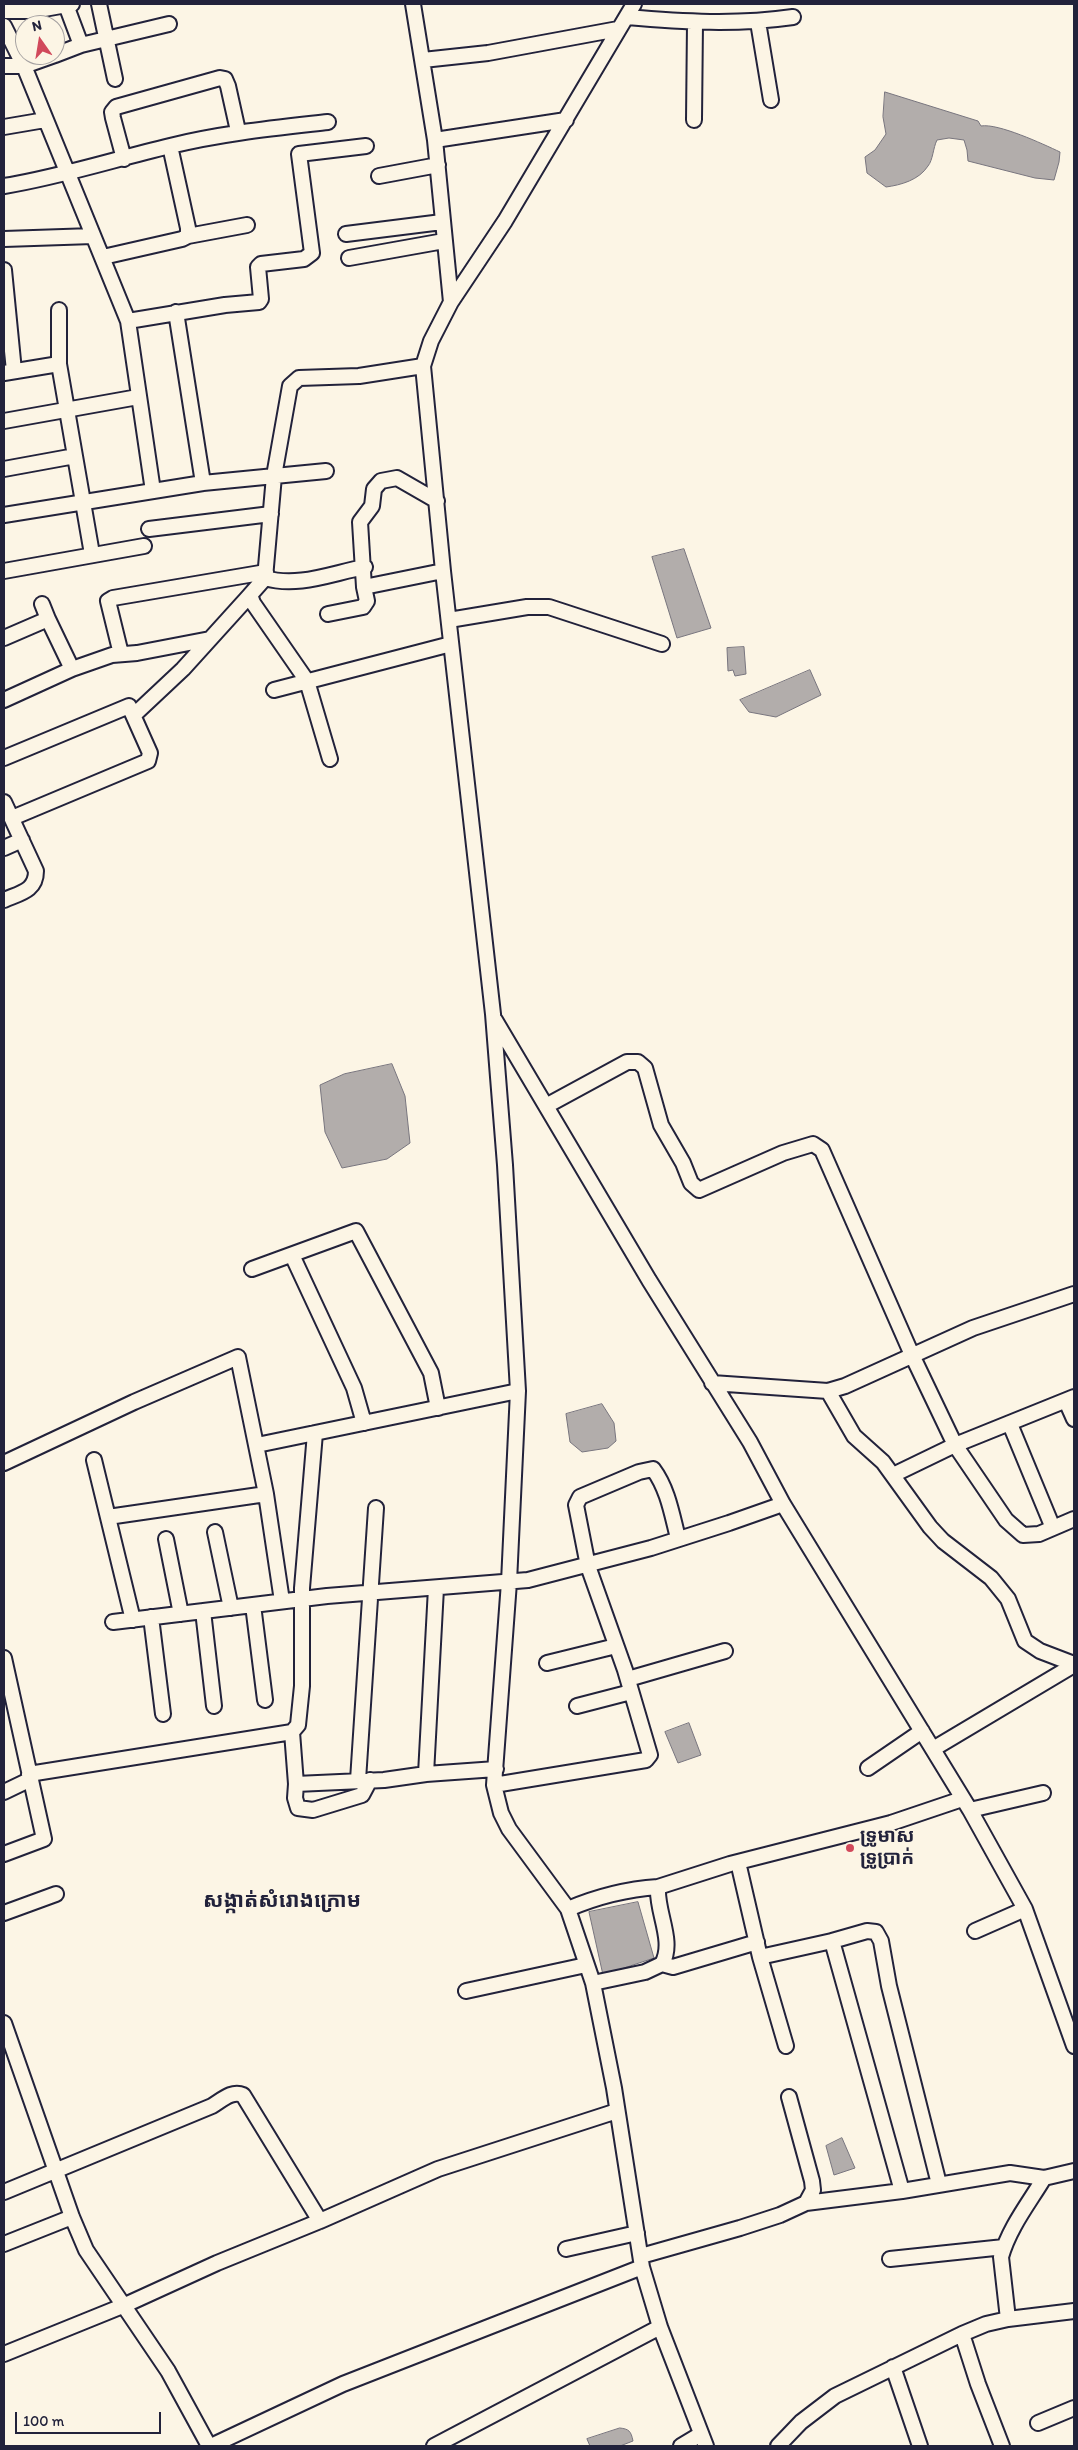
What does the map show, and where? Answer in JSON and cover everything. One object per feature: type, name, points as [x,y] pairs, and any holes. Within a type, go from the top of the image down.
[{"type":"street","points":[[4,11],[33,11],[69,4],[81,45]]},
{"type":"street","points":[[99,4],[115,79]]},
{"type":"street","points":[[413,4],[435,140],[451,302]]},
{"type":"street","points":[[634,4],[483,257],[451,302],[431,341],[423,366],[443,571],[493,1014],[505,1165],[518,1391],[509,1582],[494,1785],[501,1813],[509,1828],[568,1909],[593,1984],[617,2111],[641,2261],[660,2327],[703,2440],[680,2446]]},
{"type":"street","points":[[33,11],[35,15]]},
{"type":"street","points":[[627,17],[695,23],[758,22],[793,17]]},
{"type":"street","points":[[758,22],[771,100]]},
{"type":"street","points":[[694,120],[695,23]]},
{"type":"street","points":[[65,51],[81,45],[169,24]]},
{"type":"street","points":[[4,26],[24,66],[128,321],[153,491]]},
{"type":"street","points":[[423,60],[488,53],[618,30]]},
{"type":"street","points":[[4,66],[24,66]]},
{"type":"street","points":[[124,159],[112,112],[116,107],[220,78],[225,79],[228,86],[238,131]]},
{"type":"street","points":[[4,127],[45,120]]},
{"type":"street","points":[[435,140],[566,120]]},
{"type":"street","points":[[4,186],[238,131],[328,122]]},
{"type":"street","points":[[170,146],[188,228],[188,236]]},
{"type":"street","points":[[128,321],[176,312],[259,302],[261,299],[258,267],[261,264],[304,259],[312,253],[299,154],[366,146]]},
{"type":"street","points":[[379,176],[438,164]]},
{"type":"street","points":[[346,234],[442,222]]},
{"type":"street","points":[[103,257],[182,240],[188,236],[247,225]]},
{"type":"street","points":[[4,239],[93,236]]},
{"type":"street","points":[[349,258],[444,241]]},
{"type":"street","points":[[4,270],[9,372],[59,364]]},
{"type":"street","points":[[60,310],[59,364],[92,554]]},
{"type":"street","points":[[176,312],[203,483]]},
{"type":"street","points":[[134,715],[183,669],[266,575],[274,476],[293,381],[299,378],[360,376],[423,366]]},
{"type":"street","points":[[4,421],[138,397]]},
{"type":"street","points":[[4,469],[75,456]]},
{"type":"street","points":[[4,515],[203,483],[326,471]]},
{"type":"street","points":[[328,614],[363,607],[366,601],[364,588],[365,567],[360,522],[372,506],[374,489],[381,481],[397,478],[437,500]]},
{"type":"street","points":[[149,529],[271,514]]},
{"type":"street","points":[[4,571],[144,546]]},
{"type":"street","points":[[122,654],[108,601],[113,598],[266,575],[280,582],[297,582],[365,567]]},
{"type":"street","points":[[364,588],[443,571]]},
{"type":"street","points":[[250,595],[253,603],[307,681],[330,759]]},
{"type":"street","points":[[42,604],[72,669]]},
{"type":"street","points":[[449,620],[527,607],[549,606],[662,644]]},
{"type":"street","points":[[4,638],[48,619]]},
{"type":"street","points":[[4,700],[72,669],[112,655],[210,639]]},
{"type":"street","points":[[274,690],[451,644]]},
{"type":"street","points":[[4,758],[129,706],[150,753],[148,761],[12,818]]},
{"type":"street","points":[[4,802],[36,871],[36,882],[31,889],[4,900]]},
{"type":"street","points":[[4,848],[22,840]]},
{"type":"street","points":[[493,1014],[712,1383],[750,1442],[782,1504],[966,1805],[1025,1909],[1074,2046]]},
{"type":"street","points":[[546,1106],[627,1062],[638,1062],[645,1068],[661,1126],[683,1163],[691,1183],[699,1190],[783,1153],[813,1144],[822,1150],[912,1355],[956,1445],[1001,1512],[1018,1531],[1026,1536],[1032,1536],[1074,1519]]},
{"type":"street","points":[[252,1269],[356,1231],[431,1373],[438,1408]]},
{"type":"street","points":[[292,1255],[354,1388],[364,1423]]},
{"type":"street","points":[[712,1383],[828,1390],[845,1386],[973,1328],[1074,1294]]},
{"type":"street","points":[[4,1463],[134,1402],[238,1357],[266,1494],[282,1601]]},
{"type":"street","points":[[828,1390],[854,1436],[883,1462],[914,1508],[930,1527],[943,1541],[991,1578],[1008,1599],[1025,1641],[1040,1651],[1074,1664]]},
{"type":"street","points":[[257,1445],[518,1391]]},
{"type":"street","points":[[893,1475],[956,1445],[1070,1399],[1074,1420]]},
{"type":"street","points":[[1010,1424],[1052,1528]]},
{"type":"street","points":[[4,1792],[30,1777],[292,1732],[298,1725],[302,1686],[302,1599],[315,1433]]},
{"type":"street","points":[[94,1460],[133,1620]]},
{"type":"street","points":[[494,1785],[646,1760],[650,1755],[629,1685],[588,1566],[576,1505],[580,1496],[639,1472],[653,1469],[659,1478],[678,1538]]},
{"type":"street","points":[[108,1517],[266,1494]]},
{"type":"street","points":[[113,1622],[282,1601],[528,1580],[588,1566],[730,1523],[782,1504]]},
{"type":"street","points":[[292,1732],[296,1784],[295,1798],[298,1808],[313,1810],[362,1795],[369,1593],[376,1508]]},
{"type":"street","points":[[215,1532],[231,1608]]},
{"type":"street","points":[[166,1539],[181,1614]]},
{"type":"street","points":[[426,1774],[436,1588]]},
{"type":"street","points":[[253,1605],[265,1700]]},
{"type":"street","points":[[203,1611],[214,1706]]},
{"type":"street","points":[[151,1617],[163,1714]]},
{"type":"street","points":[[547,1662],[616,1646]]},
{"type":"street","points":[[577,1706],[629,1685],[725,1651]]},
{"type":"street","points":[[4,1658],[44,1839],[4,1854]]},
{"type":"street","points":[[932,1749],[1074,1664]]},
{"type":"street","points":[[868,1768],[922,1731]]},
{"type":"street","points":[[296,1784],[496,1769]]},
{"type":"street","points":[[568,1909],[585,1902],[630,1891],[658,1888],[738,1862],[891,1823],[966,1805],[1043,1793]]},
{"type":"street","points":[[738,1862],[756,1942],[786,2046]]},
{"type":"street","points":[[658,1888],[657,1900],[668,1948],[662,1964]]},
{"type":"street","points":[[4,1913],[56,1894]]},
{"type":"street","points":[[976,1931],[1025,1909]]},
{"type":"street","points":[[760,1957],[867,1931],[876,1932],[881,1942],[889,1986],[939,2184]]},
{"type":"street","points":[[832,1941],[902,2191]]},
{"type":"street","points":[[593,1984],[645,1972],[662,1964],[673,1967],[756,1942]]},
{"type":"street","points":[[466,1991],[586,1964]]},
{"type":"street","points":[[4,2023],[10,2059],[57,2171],[72,2217],[86,2250],[168,2371],[210,2446],[343,2384],[641,2261],[740,2228],[806,2203],[902,2191],[1010,2173],[1044,2178],[1074,2171]]},
{"type":"street","points":[[4,2192],[212,2106],[233,2093],[239,2093],[244,2095],[320,2221]]},
{"type":"street","points":[[789,2097],[812,2181],[813,2190],[806,2203]]},
{"type":"street","points":[[4,2354],[125,2305],[217,2263],[320,2221],[438,2169],[617,2111]]},
{"type":"street","points":[[1008,2319],[1001,2257],[1010,2232],[1044,2178]]},
{"type":"street","points":[[4,2244],[72,2217]]},
{"type":"street","points":[[566,2248],[637,2232]]},
{"type":"street","points":[[890,2259],[1004,2247]]},
{"type":"street","points":[[778,2446],[801,2422],[834,2396],[962,2334],[986,2324],[1008,2319],[1074,2311]]},
{"type":"street","points":[[434,2446],[660,2327]]},
{"type":"street","points":[[962,2334],[978,2384],[1002,2446]]},
{"type":"street","points":[[893,2367],[920,2446]]},
{"type":"street","points":[[1038,2423],[1074,2408]]},
{"type":"shaded area","points":[[885,92],[978,121],[981,126],[1009,131],[1060,152],[1054,180],[1035,178],[968,161],[964,140],[949,138],[937,140],[930,163],[920,175],[904,183],[886,187],[867,173],[865,157],[875,150],[886,134],[883,117]]},
{"type":"shaded area","points":[[684,549],[711,628],[677,638],[652,557]]},
{"type":"shaded area","points":[[744,647],[746,674],[735,676],[733,670],[728,671],[727,648]]},
{"type":"shaded area","points":[[810,670],[821,695],[776,717],[749,712],[740,700]]},
{"type":"shaded area","points":[[392,1064],[405,1096],[410,1143],[387,1159],[342,1168],[325,1132],[320,1085],[344,1074]]},
{"type":"shaded area","points":[[602,1404],[614,1423],[616,1441],[608,1448],[582,1452],[570,1442],[566,1414]]},
{"type":"shaded area","points":[[689,1723],[701,1755],[678,1763],[665,1732]]},
{"type":"shaded area","points":[[638,1902],[654,1958],[603,1975],[589,1912]]},
{"type":"shaded area","points":[[842,2138],[855,2168],[834,2175],[826,2146]]},
{"type":"shaded area","points":[[620,2428],[629,2431],[633,2441],[620,2446],[590,2446],[587,2439]]},
{"type":"place","name":"ទ្រូមាស ទ្រូប្រាក់","points":[[850,1848]]},
{"type":"district","name":"សង្កាត់សំរោងក្រោម","points":[[282,1902]]}]
